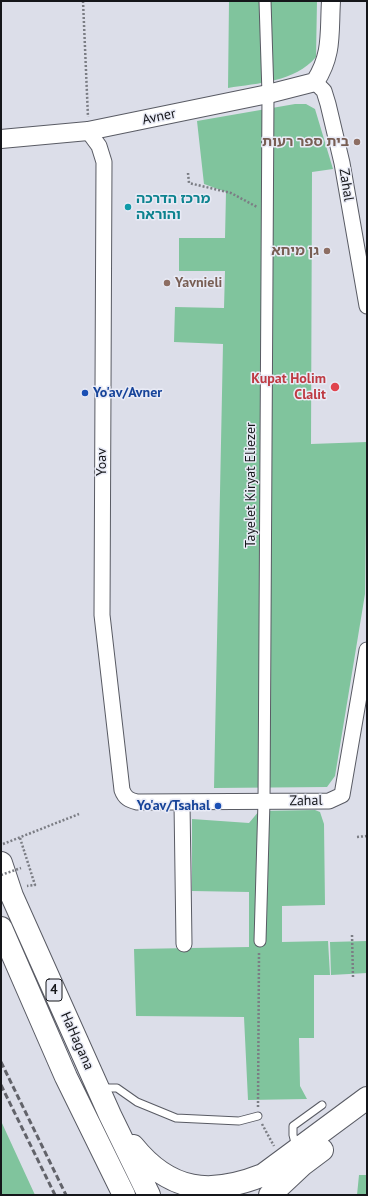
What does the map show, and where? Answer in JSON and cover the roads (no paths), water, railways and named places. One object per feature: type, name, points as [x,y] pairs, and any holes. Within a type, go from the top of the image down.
[{"type":"highway","name":"HaHagana","points":[[2,854],[12,896],[110,1115],[149,1195]]},
{"type":"highway","name":"HaHagana","points":[[1,928],[66,1077],[124,1195]]},
{"type":"highway","points":[[66,1077],[116,1195]]},
{"type":"highway","points":[[110,1115],[135,1148],[157,1172],[181,1186],[217,1191],[249,1183],[286,1150],[367,1098]]},
{"type":"highway","points":[[270,1195],[302,1165],[367,1116]]},
{"type":"street","name":"Tayelet Kiryat Eliezer","points":[[260,941],[264,801],[268,213],[268,94],[265,1]]},
{"type":"street","points":[[315,82],[326,64],[329,51],[331,1]]},
{"type":"street","name":"Avner","points":[[1,139],[88,131],[268,94],[315,82]]},
{"type":"street","name":"Zahal","points":[[315,82],[324,91],[341,156],[367,306]]},
{"type":"street","name":"Yoav","points":[[88,131],[100,146],[104,162],[102,615],[122,790],[124,796]]},
{"type":"street","name":"Zahal","points":[[124,796],[131,801],[138,802],[182,803],[329,801],[342,795],[367,650]]},
{"type":"street","points":[[182,803],[184,944]]},
{"type":"lane","points":[[99,1089],[117,1088],[137,1102],[176,1118],[239,1121],[258,1116]]},
{"type":"lane","points":[[286,1150],[293,1135],[293,1126],[322,1105]]},
{"type":"railway","points":[[1,1062],[66,1195]]},
{"type":"railway","points":[[1,1085],[55,1195]]},
{"type":"place","name":"בית ספר רעות","points":[[357,142]]},
{"type":"place","name":"מרכז הדרכה והוראה","points":[[128,207]]},
{"type":"place","name":"גן מיחא","points":[[327,251]]},
{"type":"place","name":"Yavnieli","points":[[167,283]]},
{"type":"place","name":"Kupat Holim Clalit","points":[[335,387]]},
{"type":"place","name":"Yo'av/Avner","points":[[85,393]]},
{"type":"place","name":"Yo'av/Tsahal","points":[[218,806]]}]
